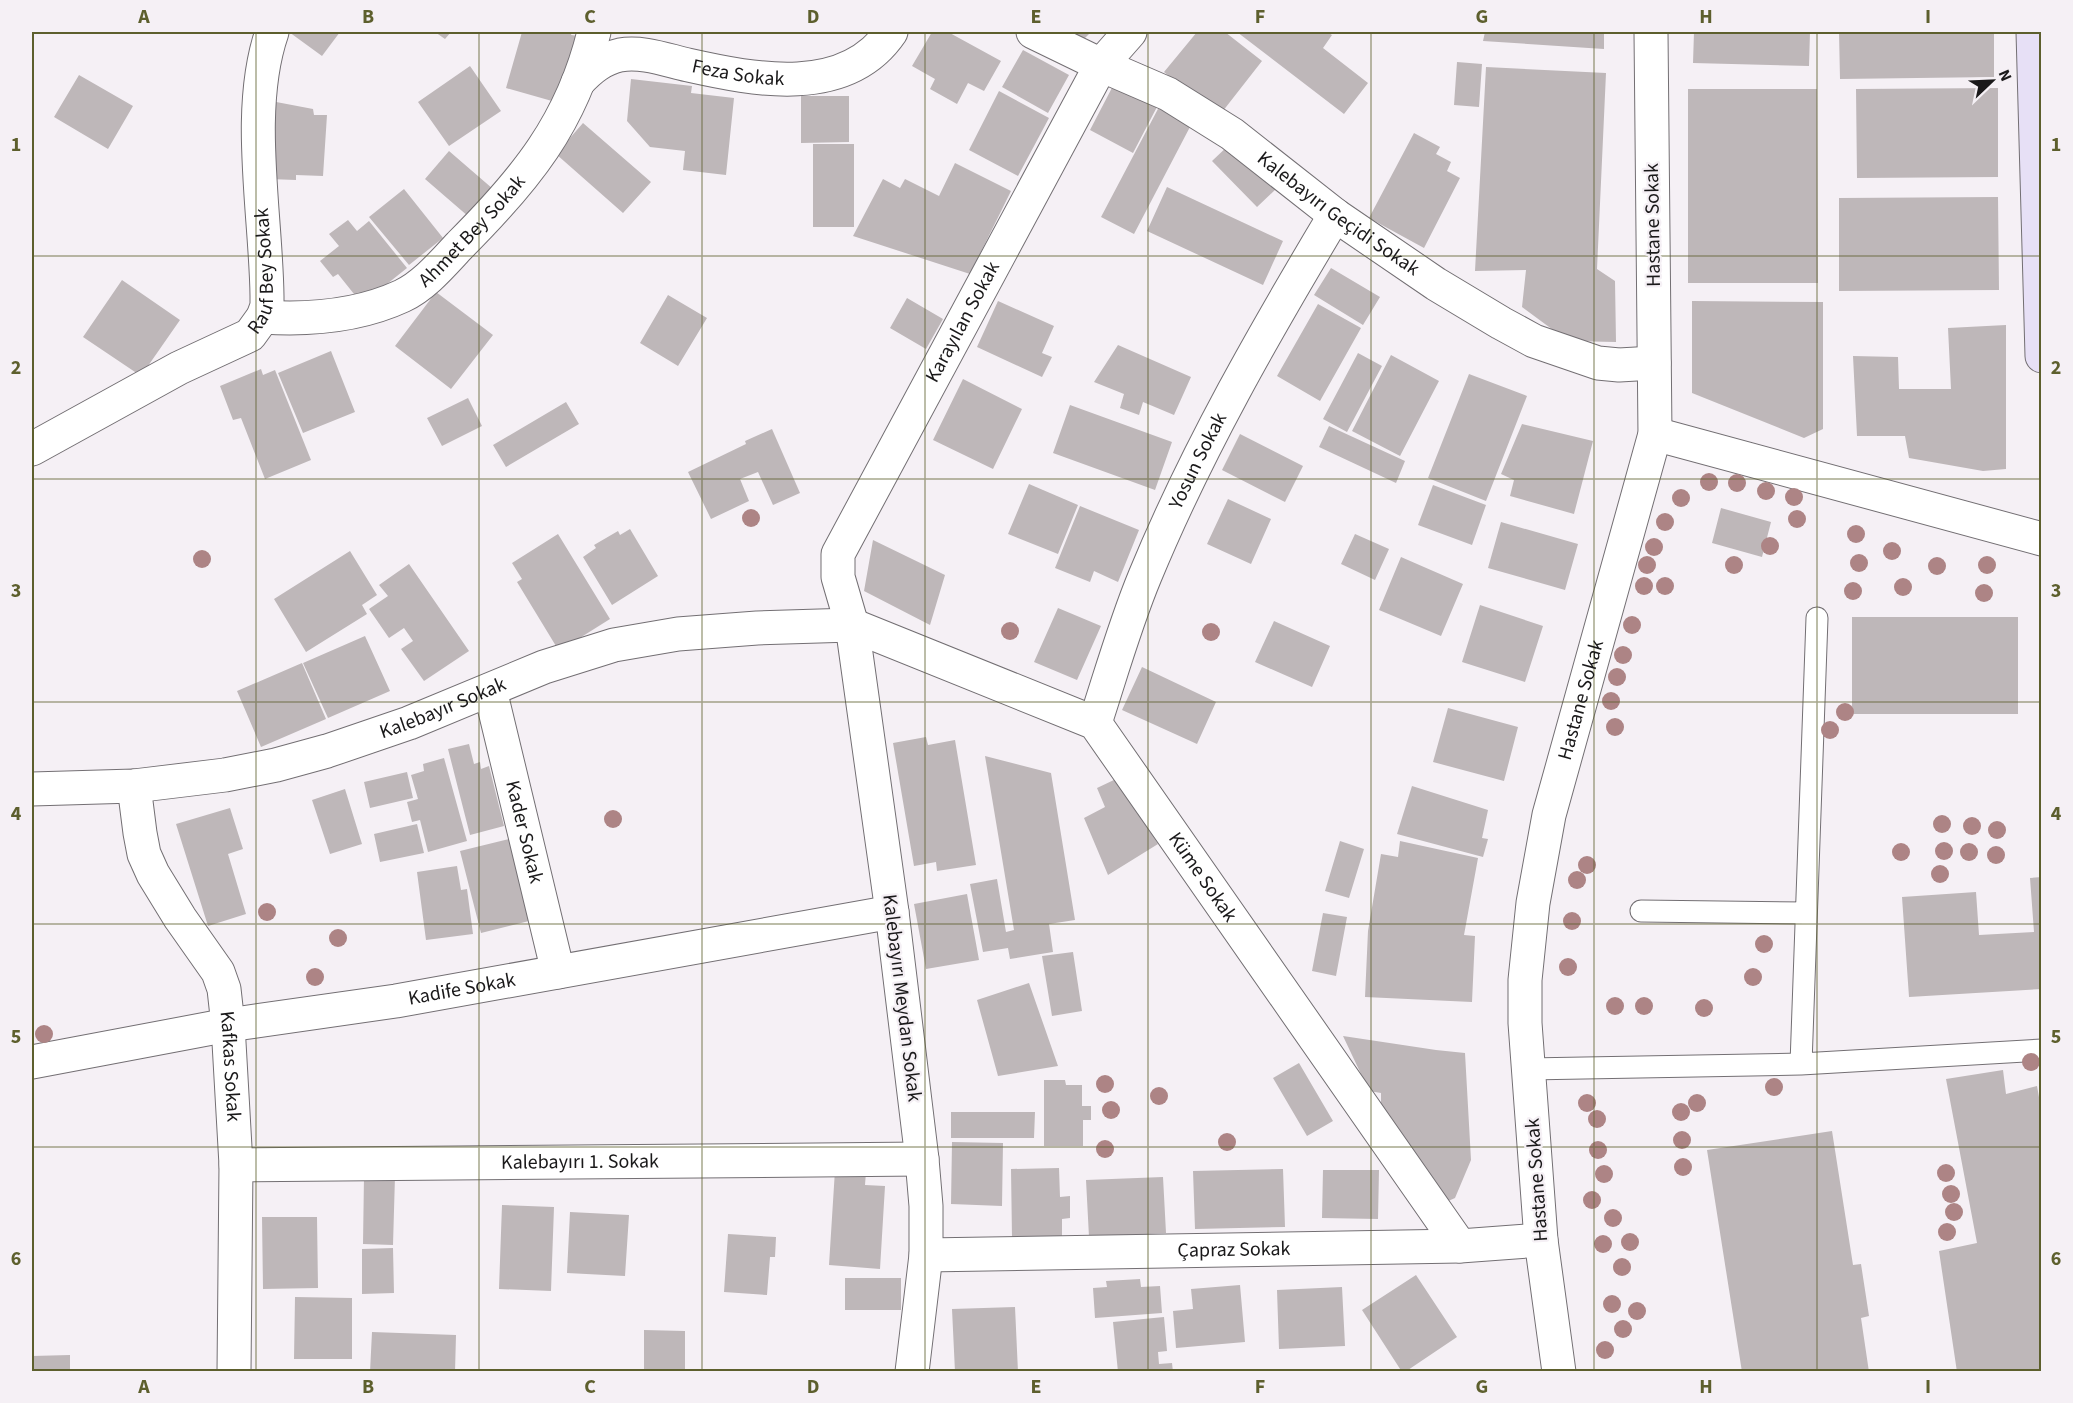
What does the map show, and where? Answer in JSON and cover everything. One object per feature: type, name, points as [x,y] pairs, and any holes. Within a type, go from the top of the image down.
[{"type":"main road","points":[[2033,32],[2042,356]]},
{"type":"street","name":"Rauf Bey Sokak","points":[[32,449],[179,368],[250,335],[263,317],[267,306],[267,276],[260,160],[260,93],[262,68],[272,32]]},
{"type":"street","name":"Ahmet Bey Sokak","points":[[263,317],[296,320],[355,311],[385,303],[404,295],[420,284],[486,220],[534,164],[552,137],[578,82],[594,32]]},
{"type":"street","name":"Feza Sokak","points":[[578,82],[604,60],[629,54],[755,76],[793,79],[820,77],[861,62],[891,32]]},
{"type":"street","name":"Kalebayırı Geçidi Sokak","points":[[1033,32],[1168,94],[1232,134],[1335,215],[1436,284],[1501,324],[1534,341],[1598,363],[1619,365],[1654,363]]},
{"type":"street","name":"Karayılan Sokak","points":[[852,625],[838,577],[838,554],[1101,65],[1130,32]]},
{"type":"street","name":"Hastane Sokak","points":[[1559,1371],[1541,1240],[1525,1023],[1525,980],[1533,903],[1549,815],[1655,434],[1651,32]]},
{"type":"street","name":"Yosun Sokak","points":[[1095,723],[1144,578],[1203,448],[1265,333],[1335,215]]},
{"type":"street","points":[[1655,434],[2042,539]]},
{"type":"street","name":"Kalebayır Sokak","points":[[32,789],[134,786],[225,775],[276,765],[399,727],[544,667],[624,644],[678,634],[757,628],[852,625]]},
{"type":"street","points":[[852,625],[1095,723]]},
{"type":"street","name":"Kalebayırı Meydan Sokak","points":[[852,625],[892,912],[926,1206],[926,1255],[912,1371]]},
{"type":"street","name":"Kader Sokak","points":[[490,690],[558,972]]},
{"type":"street","name":"Küme Sokak","points":[[1095,723],[1460,1246]]},
{"type":"street","name":"Kafkas Sokak","points":[[134,786],[144,854],[174,909],[218,972],[225,989],[236,1165],[234,1371]]},
{"type":"street","name":"Kadife Sokak","points":[[32,1062],[228,1025],[396,1001],[892,912]]},
{"type":"street","name":"Kalebayırı 1. Sokak","points":[[236,1165],[922,1159]]},
{"type":"street","name":"Çapraz Sokak","points":[[926,1255],[1460,1246],[1541,1240]]},
{"type":"lane","points":[[1801,1064],[1818,618]]},
{"type":"lane","points":[[1641,911],[1806,913]]},
{"type":"lane","points":[[1528,1069],[1801,1064],[2042,1050]]},
{"type":"building","points":[[289,32],[340,32],[322,56]]},
{"type":"building","points":[[435,32],[451,32],[445,39]]},
{"type":"building","points":[[522,32],[572,32],[571,35],[579,36],[559,103],[506,88]]},
{"type":"building","points":[[932,32],[948,32],[1001,61],[984,91],[968,83],[957,104],[930,89],[935,79],[912,66]]},
{"type":"building","points":[[1066,32],[1091,32],[1083,40]]},
{"type":"building","points":[[1197,32],[1225,32],[1262,61],[1219,116],[1164,72]]},
{"type":"building","points":[[1237,32],[1327,32],[1332,35],[1323,48],[1368,83],[1344,114]]},
{"type":"building","points":[[1485,32],[1604,32],[1604,49],[1483,41]]},
{"type":"building","points":[[1694,32],[1810,32],[1809,66],[1693,63]]},
{"type":"building","points":[[1839,32],[1994,32],[1994,77],[1840,79]]},
{"type":"building","points":[[1023,50],[1069,75],[1048,113],[1002,87]]},
{"type":"building","points":[[1457,62],[1482,64],[1479,107],[1454,105]]},
{"type":"building","points":[[470,66],[501,111],[449,146],[418,102]]},
{"type":"building","points":[[1486,67],[1606,73],[1597,269],[1615,281],[1616,342],[1568,341],[1522,307],[1526,270],[1475,271]]},
{"type":"building","points":[[79,75],[133,106],[108,149],[54,117]]},
{"type":"building","points":[[631,79],[692,86],[691,93],[734,98],[726,175],[683,170],[685,151],[650,147],[627,121]]},
{"type":"building","points":[[1115,82],[1158,105],[1133,153],[1090,130]]},
{"type":"building","points":[[1998,88],[1998,177],[1857,178],[1856,89]]},
{"type":"building","points":[[1688,89],[1817,89],[1818,283],[1688,283]]},
{"type":"building","points":[[999,91],[1049,118],[1018,176],[969,150]]},
{"type":"building","points":[[801,96],[849,96],[849,142],[801,143]]},
{"type":"building","points":[[271,101],[313,109],[314,115],[327,115],[323,176],[296,175],[296,180],[269,179]]},
{"type":"building","points":[[1159,107],[1191,125],[1134,234],[1101,217]]},
{"type":"building","points":[[583,123],[651,182],[623,213],[556,154]]},
{"type":"building","points":[[1414,133],[1440,147],[1436,154],[1451,162],[1447,171],[1460,178],[1424,248],[1369,218]]},
{"type":"building","points":[[1231,143],[1276,189],[1257,207],[1212,161]]},
{"type":"building","points":[[813,144],[854,144],[854,227],[813,227]]},
{"type":"building","points":[[449,151],[493,189],[469,217],[425,179]]},
{"type":"building","points":[[955,163],[1011,191],[970,274],[853,236],[883,179],[900,188],[905,179],[939,196]]},
{"type":"building","points":[[1167,187],[1283,241],[1263,285],[1147,231]]},
{"type":"building","points":[[404,189],[443,238],[409,265],[369,217]]},
{"type":"building","points":[[1998,197],[1999,290],[1839,291],[1839,198]]},
{"type":"building","points":[[348,220],[357,231],[369,221],[407,268],[362,304],[338,274],[333,277],[320,261],[339,246],[329,234]]},
{"type":"building","points":[[1331,268],[1380,297],[1363,325],[1314,295]]},
{"type":"building","points":[[122,280],[180,320],[141,376],[83,337]]},
{"type":"building","points":[[436,292],[493,335],[451,389],[395,346]]},
{"type":"building","points":[[668,295],[707,318],[678,366],[640,343]]},
{"type":"building","points":[[907,298],[943,319],[926,349],[890,328]]},
{"type":"building","points":[[998,301],[1054,326],[1042,353],[1052,357],[1042,377],[977,347]]},
{"type":"building","points":[[1692,301],[1823,302],[1823,429],[1804,438],[1692,393]]},
{"type":"building","points":[[1318,304],[1361,328],[1320,401],[1277,376]]},
{"type":"building","points":[[2006,325],[2006,469],[1983,471],[1909,458],[1905,436],[1857,436],[1853,356],[1898,357],[1899,389],[1951,389],[1948,328]]},
{"type":"building","points":[[1118,345],[1191,377],[1174,415],[1143,402],[1139,415],[1120,408],[1124,394],[1094,382]]},
{"type":"building","points":[[331,351],[355,412],[303,433],[278,373]]},
{"type":"building","points":[[1358,353],[1382,366],[1347,432],[1323,419]]},
{"type":"building","points":[[1391,355],[1439,381],[1400,456],[1352,431]]},
{"type":"building","points":[[261,369],[263,375],[275,370],[311,460],[265,479],[241,418],[233,420],[220,386]]},
{"type":"building","points":[[1469,374],[1527,396],[1486,501],[1428,478]]},
{"type":"building","points":[[963,379],[1022,409],[993,469],[933,440]]},
{"type":"building","points":[[468,398],[482,426],[442,446],[427,418]]},
{"type":"building","points":[[566,402],[579,424],[506,467],[493,445]]},
{"type":"building","points":[[1070,405],[1172,442],[1155,490],[1053,453]]},
{"type":"building","points":[[1522,424],[1593,441],[1574,514],[1510,496],[1514,480],[1501,474]]},
{"type":"building","points":[[1329,426],[1405,461],[1396,483],[1319,447]]},
{"type":"building","points":[[772,429],[800,493],[773,505],[758,472],[740,479],[749,501],[711,519],[688,472]]},
{"type":"building","points":[[1240,434],[1303,466],[1285,502],[1222,470]]},
{"type":"building","points":[[1029,484],[1078,505],[1058,554],[1008,534]]},
{"type":"building","points":[[1433,485],[1486,505],[1472,545],[1418,525]]},
{"type":"building","points":[[1228,499],[1271,519],[1251,564],[1207,544]]},
{"type":"building","points":[[1080,506],[1139,530],[1118,582],[1094,571],[1090,582],[1055,568]]},
{"type":"building","points":[[1721,508],[1771,522],[1762,557],[1712,543]]},
{"type":"building","points":[[1501,522],[1578,544],[1565,590],[1488,568]]},
{"type":"building","points":[[630,529],[658,576],[612,605],[583,557],[596,548],[594,545],[618,531],[620,535]]},
{"type":"building","points":[[558,534],[610,619],[559,651],[517,582],[522,579],[512,563]]},
{"type":"building","points":[[1355,534],[1389,549],[1375,580],[1341,564]]},
{"type":"building","points":[[873,540],[945,575],[930,625],[864,591]]},
{"type":"building","points":[[350,551],[377,595],[362,605],[367,614],[306,652],[274,599]]},
{"type":"building","points":[[1401,557],[1463,584],[1441,636],[1379,610]]},
{"type":"building","points":[[409,564],[469,651],[424,681],[401,649],[413,641],[404,628],[389,638],[369,609],[388,596],[379,585]]},
{"type":"building","points":[[1480,605],[1543,626],[1525,682],[1462,662]]},
{"type":"building","points":[[1058,608],[1101,626],[1077,680],[1034,662]]},
{"type":"building","points":[[1852,617],[2018,617],[2018,714],[1852,714]]},
{"type":"building","points":[[1274,621],[1330,646],[1312,687],[1255,662]]},
{"type":"building","points":[[365,636],[390,691],[328,718],[303,663]]},
{"type":"building","points":[[302,663],[326,719],[261,747],[237,691]]},
{"type":"building","points":[[1142,667],[1216,702],[1197,744],[1122,710]]},
{"type":"building","points":[[1448,708],[1518,727],[1504,781],[1433,762]]},
{"type":"building","points":[[926,737],[928,745],[955,740],[976,865],[937,871],[936,862],[914,866],[893,743]]},
{"type":"building","points":[[469,744],[474,764],[480,762],[481,769],[489,766],[504,826],[470,835],[448,749]]},
{"type":"building","points":[[985,756],[1051,773],[1075,920],[1049,924],[1053,952],[1010,959],[1008,948],[983,952],[970,884],[997,879],[1006,932],[1014,930]]},
{"type":"building","points":[[444,758],[467,841],[428,852],[420,820],[412,822],[407,802],[418,799],[411,775],[424,771],[423,764]]},
{"type":"building","points":[[407,772],[413,798],[370,808],[364,782]]},
{"type":"building","points":[[1116,779],[1158,844],[1108,875],[1084,818],[1105,807],[1097,788]]},
{"type":"building","points":[[1412,786],[1488,810],[1482,838],[1488,839],[1483,857],[1397,834]]},
{"type":"building","points":[[345,789],[362,844],[330,854],[312,800]]},
{"type":"building","points":[[230,808],[243,849],[228,854],[246,914],[208,926],[176,824]]},
{"type":"building","points":[[417,824],[424,853],[380,862],[374,834]]},
{"type":"building","points":[[509,839],[529,921],[481,933],[460,851]]},
{"type":"building","points":[[1340,841],[1364,849],[1349,898],[1325,891]]},
{"type":"building","points":[[1400,841],[1478,858],[1464,935],[1475,936],[1472,1002],[1365,997],[1368,931],[1381,854],[1398,857]]},
{"type":"building","points":[[457,866],[461,890],[467,889],[473,934],[426,940],[417,872]]},
{"type":"building","points":[[2042,877],[2042,989],[1909,997],[1902,897],[1976,892],[1979,935],[2034,932],[2030,878]]},
{"type":"building","points":[[967,894],[979,960],[926,969],[914,904]]},
{"type":"building","points":[[1323,913],[1347,917],[1336,976],[1312,971]]},
{"type":"building","points":[[1073,952],[1082,1011],[1052,1016],[1042,956]]},
{"type":"building","points":[[1029,983],[1058,1066],[998,1076],[977,1000]]},
{"type":"building","points":[[1343,1036],[1465,1053],[1471,1160],[1455,1198],[1446,1202],[1381,1111],[1381,1093],[1369,1091]]},
{"type":"building","points":[[1299,1063],[1333,1121],[1307,1136],[1273,1078]]},
{"type":"building","points":[[2003,1070],[2006,1094],[2037,1086],[2042,1114],[2042,1372],[1957,1372],[1939,1251],[1977,1243],[1946,1079]]},
{"type":"building","points":[[1044,1080],[1065,1080],[1066,1085],[1082,1085],[1082,1106],[1091,1106],[1091,1120],[1083,1120],[1083,1146],[1044,1146]]},
{"type":"building","points":[[951,1112],[1035,1112],[1034,1138],[951,1138]]},
{"type":"building","points":[[1832,1131],[1853,1265],[1861,1264],[1869,1316],[1861,1318],[1869,1372],[1742,1372],[1707,1150]]},
{"type":"building","points":[[952,1142],[1003,1143],[1002,1206],[951,1204]]},
{"type":"building","points":[[1059,1168],[1060,1197],[1070,1196],[1070,1218],[1062,1219],[1062,1237],[1012,1238],[1011,1169]]},
{"type":"building","points":[[1283,1169],[1285,1227],[1195,1229],[1193,1171]]},
{"type":"building","points":[[835,1170],[866,1172],[865,1185],[885,1186],[880,1269],[829,1265]]},
{"type":"building","points":[[1323,1170],[1379,1170],[1378,1219],[1322,1218]]},
{"type":"building","points":[[364,1176],[395,1176],[393,1245],[363,1244]]},
{"type":"building","points":[[1163,1177],[1166,1233],[1089,1237],[1086,1180]]},
{"type":"building","points":[[502,1205],[554,1207],[551,1291],[499,1289]]},
{"type":"building","points":[[570,1212],[629,1215],[625,1276],[567,1273]]},
{"type":"building","points":[[262,1217],[317,1217],[318,1288],[263,1289]]},
{"type":"building","points":[[728,1234],[776,1237],[775,1257],[770,1257],[767,1295],[724,1292]]},
{"type":"building","points":[[393,1248],[394,1293],[362,1294],[362,1249]]},
{"type":"building","points":[[1416,1275],[1457,1337],[1402,1372],[1362,1310]]},
{"type":"building","points":[[845,1278],[901,1278],[901,1310],[845,1310]]},
{"type":"building","points":[[1140,1279],[1141,1287],[1160,1286],[1162,1313],[1095,1318],[1093,1288],[1107,1287],[1106,1281]]},
{"type":"building","points":[[1240,1285],[1245,1342],[1176,1348],[1173,1311],[1193,1309],[1191,1289]]},
{"type":"building","points":[[1342,1287],[1345,1346],[1279,1349],[1277,1290]]},
{"type":"building","points":[[295,1297],[352,1298],[352,1359],[294,1359]]},
{"type":"building","points":[[1015,1307],[1018,1372],[955,1372],[952,1309]]},
{"type":"building","points":[[1164,1317],[1167,1351],[1158,1352],[1159,1364],[1172,1363],[1173,1372],[1118,1372],[1113,1322]]},
{"type":"building","points":[[644,1330],[685,1331],[685,1372],[644,1372]]},
{"type":"building","points":[[372,1332],[456,1335],[455,1372],[370,1372]]},
{"type":"building","points":[[70,1355],[70,1372],[32,1372],[32,1356]]}]
